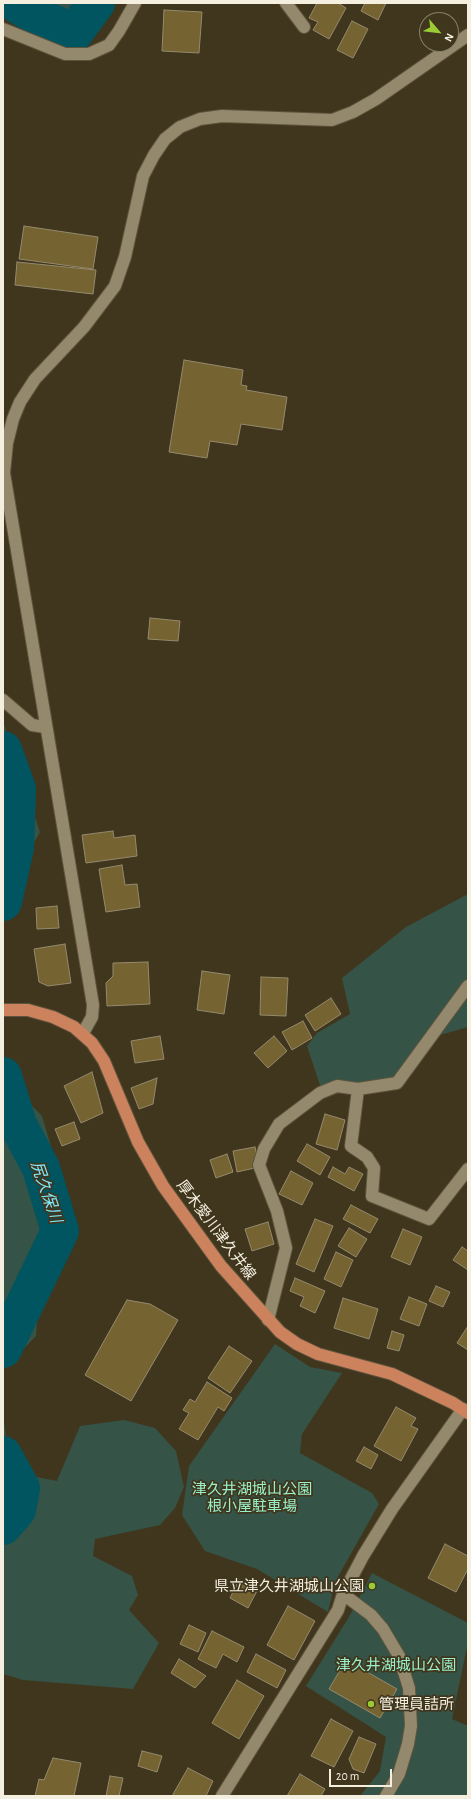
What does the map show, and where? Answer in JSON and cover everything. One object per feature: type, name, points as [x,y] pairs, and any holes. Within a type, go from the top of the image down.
[{"type":"main road","name":"厚木愛川津久井線","points":[[3,1010],[39,1012],[65,1022],[83,1033],[104,1061],[138,1142],[163,1186],[217,1261],[268,1320],[288,1338],[307,1349],[392,1374],[466,1411]]},
{"type":"street","points":[[3,29],[65,54],[89,54],[109,45],[135,3]]},
{"type":"street","points":[[286,3],[304,27]]},
{"type":"street","points":[[83,1033],[92,1017],[93,1005],[45,727],[4,473],[7,443],[20,402],[35,379],[84,327],[115,286],[125,257],[144,176],[154,155],[165,139],[180,127],[200,119],[222,116],[332,120],[353,112],[376,99],[468,35]]},
{"type":"street","points":[[3,700],[32,725],[45,727]]},
{"type":"street","points":[[268,1320],[286,1248],[277,1211],[259,1165],[264,1149],[279,1124],[320,1093],[337,1086],[358,1089],[397,1083],[468,986]]},
{"type":"street","points":[[358,1089],[351,1146],[367,1157],[374,1168],[372,1196],[429,1220],[468,1169]]},
{"type":"street","points":[[222,1796],[347,1597],[362,1556],[392,1509],[466,1411]]},
{"type":"street","points":[[347,1597],[372,1615],[383,1628],[399,1656],[409,1688],[411,1712],[408,1744],[399,1774],[386,1796]]},
{"type":"green space","points":[[3,3],[112,3],[80,26],[19,16],[3,10]]},
{"type":"green space","points":[[3,720],[13,755],[40,832],[3,897]]},
{"type":"green space","points":[[468,894],[468,1027],[430,1038],[393,1078],[321,1088],[307,1046],[317,1033],[350,1014],[342,978],[406,927]]},
{"type":"green space","points":[[3,1076],[42,1116],[64,1190],[43,1245],[12,1289],[38,1307],[36,1336],[3,1370]]},
{"type":"green space","name":"津久井湖城山公園 根小屋駐車場","points":[[275,1344],[310,1367],[342,1373],[302,1434],[300,1453],[372,1493],[379,1504],[335,1582],[328,1612],[257,1569],[205,1551],[182,1515],[189,1466]]},
{"type":"green space","points":[[3,1412],[6,1438],[26,1475],[57,1481],[80,1426],[124,1420],[155,1428],[176,1451],[184,1487],[175,1508],[160,1525],[95,1539],[93,1556],[132,1576],[138,1595],[129,1610],[159,1643],[133,1689],[23,1680],[3,1674]]},
{"type":"green space","name":"津久井湖城山公園","points":[[372,1573],[468,1623],[468,1642],[452,1719],[468,1726],[468,1796],[360,1796],[380,1771],[386,1737],[306,1686],[349,1617]]},
{"type":"building","points":[[317,3],[338,3],[346,8],[329,39],[313,30],[318,22],[309,18]]},
{"type":"building","points":[[365,3],[386,3],[378,20],[361,11]]},
{"type":"building","points":[[164,10],[202,12],[199,53],[162,51]]},
{"type":"building","points":[[352,21],[368,29],[353,58],[337,50]]},
{"type":"building","points":[[24,226],[98,237],[93,269],[19,259]]},
{"type":"building","points":[[17,262],[96,270],[93,294],[15,285]]},
{"type":"building","points":[[184,360],[243,370],[241,385],[247,386],[246,390],[287,397],[282,430],[241,424],[237,445],[210,441],[207,458],[169,452]]},
{"type":"building","points":[[150,618],[180,621],[178,641],[148,639]]},
{"type":"building","points":[[113,831],[114,838],[135,835],[137,856],[86,863],[82,835]]},
{"type":"building","points":[[122,865],[125,885],[137,884],[140,907],[106,912],[99,869]]},
{"type":"building","points":[[57,906],[59,928],[37,929],[36,908]]},
{"type":"building","points":[[65,944],[71,983],[48,986],[39,982],[34,949]]},
{"type":"building","points":[[148,962],[150,1004],[107,1006],[106,983],[113,976],[113,963]]},
{"type":"building","points":[[202,971],[230,975],[224,1014],[197,1010]]},
{"type":"building","points":[[261,977],[288,978],[286,1016],[260,1015]]},
{"type":"building","points":[[331,998],[341,1014],[315,1031],[305,1015]]},
{"type":"building","points":[[303,1021],[312,1038],[292,1050],[282,1032]]},
{"type":"building","points":[[160,1036],[164,1059],[135,1063],[131,1041]]},
{"type":"building","points":[[274,1036],[287,1051],[268,1068],[254,1053]]},
{"type":"building","points":[[92,1072],[103,1113],[81,1123],[64,1086]]},
{"type":"building","points":[[157,1078],[153,1104],[139,1109],[131,1088]]},
{"type":"building","points":[[325,1114],[345,1120],[337,1150],[316,1144]]},
{"type":"building","points":[[74,1122],[80,1139],[62,1146],[55,1129]]},
{"type":"building","points":[[307,1144],[330,1157],[320,1175],[297,1161]]},
{"type":"building","points":[[255,1147],[259,1167],[237,1172],[233,1151]]},
{"type":"building","points":[[227,1154],[233,1172],[216,1178],[210,1160]]},
{"type":"building","points":[[333,1167],[345,1174],[349,1167],[363,1174],[354,1191],[328,1177]]},
{"type":"building","points":[[291,1171],[313,1183],[302,1205],[279,1194]]},
{"type":"building","points":[[351,1205],[378,1219],[370,1233],[343,1219]]},
{"type":"building","points":[[315,1219],[333,1226],[314,1272],[296,1264]]},
{"type":"building","points":[[268,1222],[274,1244],[252,1251],[245,1229]]},
{"type":"building","points":[[349,1228],[367,1239],[356,1257],[338,1246]]},
{"type":"building","points":[[403,1229],[422,1237],[410,1265],[391,1257]]},
{"type":"building","points":[[462,1247],[468,1251],[468,1270],[453,1260]]},
{"type":"building","points":[[336,1252],[353,1260],[341,1287],[324,1279]]},
{"type":"building","points":[[295,1278],[325,1291],[315,1313],[300,1306],[304,1297],[290,1291]]},
{"type":"building","points":[[436,1286],[450,1292],[443,1307],[429,1301]]},
{"type":"building","points":[[409,1297],[427,1304],[419,1326],[400,1319]]},
{"type":"building","points":[[343,1298],[378,1309],[369,1339],[334,1328]]},
{"type":"building","points":[[127,1300],[150,1304],[178,1320],[131,1401],[85,1375]]},
{"type":"building","points":[[468,1326],[468,1350],[457,1343]]},
{"type":"building","points":[[392,1331],[404,1335],[399,1351],[387,1348]]},
{"type":"building","points":[[229,1346],[252,1361],[230,1393],[208,1378]]},
{"type":"building","points":[[207,1382],[232,1398],[224,1411],[218,1407],[198,1440],[179,1429],[189,1413],[183,1410],[190,1399],[195,1402]]},
{"type":"building","points":[[396,1407],[416,1418],[411,1426],[418,1429],[401,1461],[374,1446]]},
{"type":"building","points":[[364,1447],[378,1455],[371,1469],[356,1461]]},
{"type":"building","points":[[445,1544],[468,1556],[468,1569],[456,1592],[428,1578]]},
{"type":"building","points":[[239,1580],[258,1589],[248,1608],[230,1598]]},
{"type":"building","points":[[288,1606],[315,1621],[294,1660],[267,1645]]},
{"type":"building","points":[[189,1625],[206,1633],[198,1652],[180,1644]]},
{"type":"building","points":[[212,1631],[244,1647],[237,1662],[223,1654],[216,1668],[198,1659]]},
{"type":"building","points":[[256,1654],[286,1670],[277,1688],[247,1672]]},
{"type":"building","points":[[179,1659],[206,1676],[195,1688],[171,1673]]},
{"type":"building","name":"管理員詰所","points":[[346,1660],[397,1689],[380,1718],[329,1689]]},
{"type":"building","points":[[237,1680],[264,1696],[239,1739],[212,1723]]},
{"type":"building","points":[[331,1719],[353,1731],[334,1767],[311,1756]]},
{"type":"building","points":[[359,1737],[376,1744],[364,1773],[353,1769],[349,1759]]},
{"type":"building","points":[[142,1751],[162,1756],[157,1772],[138,1766]]},
{"type":"building","points":[[53,1758],[81,1763],[74,1796],[35,1796],[39,1779],[44,1780]]},
{"type":"building","points":[[188,1768],[213,1781],[206,1796],[172,1796]]},
{"type":"building","points":[[300,1774],[325,1789],[321,1796],[287,1796]]},
{"type":"building","points":[[110,1776],[123,1778],[119,1796],[106,1796]]},
{"type":"waterway","name":"尻久保川","points":[[15,3],[31,13],[74,33],[96,3]]},
{"type":"waterway","name":"尻久保川","points":[[3,750],[17,789],[15,848],[3,902]]},
{"type":"waterway","name":"尻久保川","points":[[3,1076],[18,1125],[41,1168],[60,1231],[3,1349]]},
{"type":"waterway","name":"尻久保川","points":[[3,1455],[21,1488],[17,1510],[3,1526]]},
{"type":"place","name":"県立津久井湖城山公園","points":[[372,1586]]},
{"type":"place","name":"管理員詰所","points":[[371,1704]]}]
